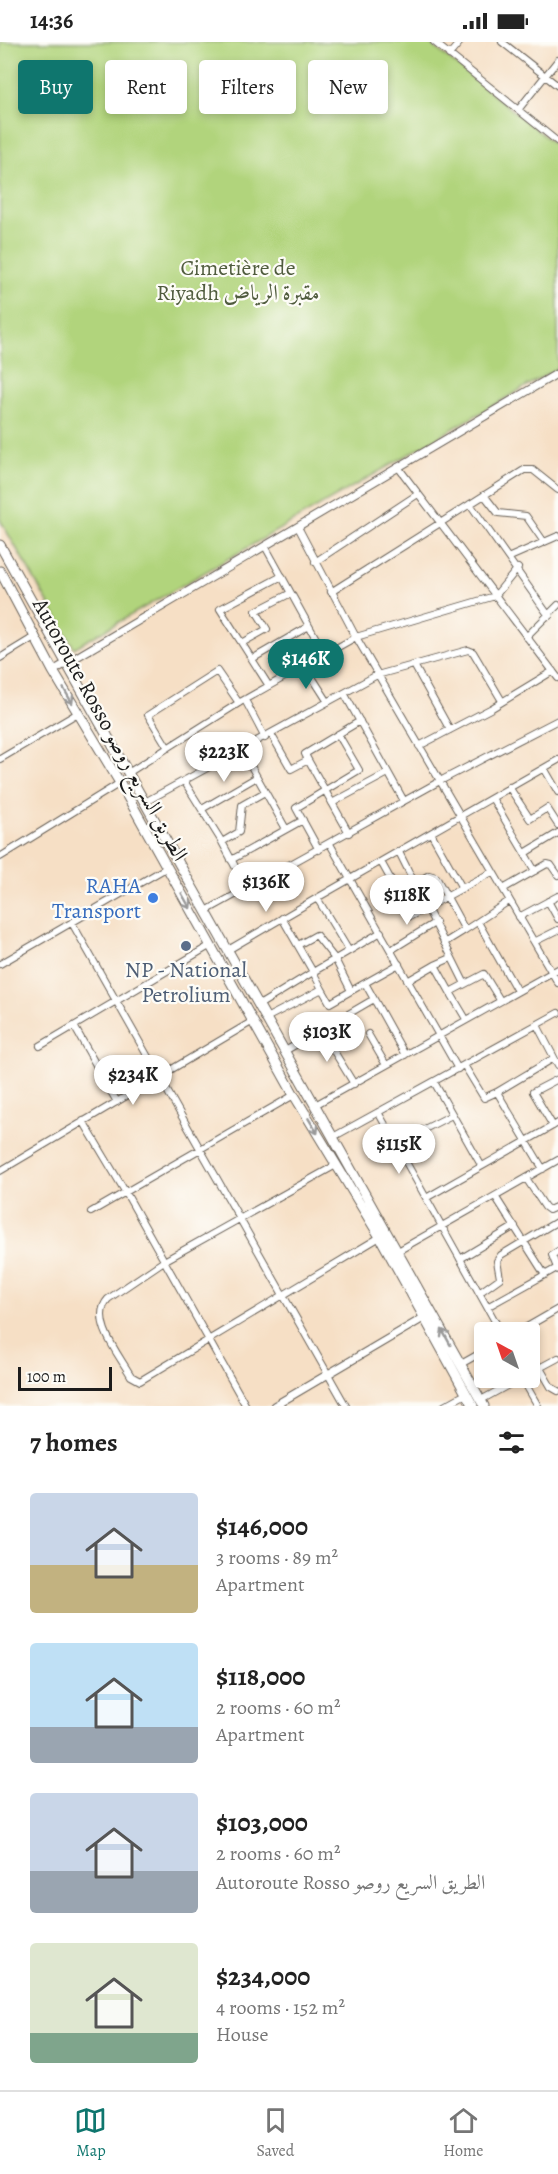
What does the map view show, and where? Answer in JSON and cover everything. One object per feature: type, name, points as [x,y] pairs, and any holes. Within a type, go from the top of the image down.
[{"type":"highway","name":"Autoroute Rosso الطريق السريع روصو","points":[[0,545],[398,1251],[461,1364],[479,1404]]},
{"type":"highway","name":"Autoroute Rosso الطريق السريع روصو","points":[[0,571],[53,670],[120,783],[294,1095],[380,1237],[466,1394],[479,1404]]},
{"type":"street","points":[[434,42],[558,142]]},
{"type":"street","points":[[449,55],[460,42]]},
{"type":"street","points":[[502,42],[558,86]]},
{"type":"street","points":[[518,110],[558,60]]},
{"type":"street","points":[[53,670],[558,373]]},
{"type":"street","points":[[398,467],[558,678]]},
{"type":"street","points":[[331,592],[529,469],[558,490]]},
{"type":"street","points":[[315,562],[418,494]]},
{"type":"street","points":[[484,495],[498,513],[526,516],[544,542]]},
{"type":"street","points":[[470,504],[518,568],[549,616]]},
{"type":"street","points":[[298,527],[377,675],[502,890],[534,942],[555,970],[558,983]]},
{"type":"street","points":[[510,557],[558,536]]},
{"type":"street","points":[[265,546],[325,655]]},
{"type":"street","points":[[128,773],[242,701],[356,637],[495,596],[518,568]]},
{"type":"street","points":[[269,686],[220,609],[282,576]]},
{"type":"street","points":[[242,643],[267,630],[256,611],[291,593]]},
{"type":"street","points":[[526,637],[558,605]]},
{"type":"street","points":[[252,659],[309,626]]},
{"type":"street","points":[[0,658],[36,636]]},
{"type":"street","points":[[145,802],[377,675],[471,651],[502,701]]},
{"type":"street","points":[[414,665],[450,730]]},
{"type":"street","points":[[305,666],[328,702]]},
{"type":"street","points":[[168,748],[148,715],[217,671],[242,701],[291,769],[308,760]]},
{"type":"street","points":[[419,746],[553,671]]},
{"type":"street","points":[[344,693],[404,801]]},
{"type":"street","points":[[0,759],[78,713]]},
{"type":"street","points":[[206,911],[440,781],[558,720]]},
{"type":"street","points":[[349,833],[305,754],[360,721]]},
{"type":"street","points":[[319,850],[296,808],[359,770],[338,734]]},
{"type":"street","points":[[242,750],[286,829]]},
{"type":"street","points":[[228,950],[558,760]]},
{"type":"street","points":[[544,768],[558,792]]},
{"type":"street","points":[[332,802],[388,773]]},
{"type":"street","points":[[202,810],[257,777]]},
{"type":"street","points":[[184,781],[222,842],[247,889]]},
{"type":"street","points":[[0,857],[120,783]]},
{"type":"street","points":[[509,787],[530,819],[547,808],[558,825]]},
{"type":"street","points":[[222,842],[239,832],[242,805],[265,792]]},
{"type":"street","points":[[492,798],[535,871]]},
{"type":"street","points":[[231,860],[303,820]]},
{"type":"street","points":[[431,833],[462,888]]},
{"type":"street","points":[[525,854],[558,833]]},
{"type":"street","points":[[330,844],[439,1034],[484,1098],[554,1058]]},
{"type":"street","points":[[399,852],[465,984]]},
{"type":"street","points":[[381,862],[411,916],[492,872]]},
{"type":"street","points":[[502,890],[535,871],[551,865],[558,874]]},
{"type":"street","points":[[0,964],[166,868]]},
{"type":"street","points":[[416,883],[432,875],[447,896],[465,930]]},
{"type":"street","points":[[519,917],[558,896]]},
{"type":"street","points":[[317,898],[349,951]]},
{"type":"street","points":[[444,943],[509,901]]},
{"type":"street","points":[[548,901],[558,919]]},
{"type":"street","points":[[282,918],[330,1003],[399,964]]},
{"type":"street","points":[[391,950],[436,922]]},
{"type":"street","points":[[478,922],[517,991]]},
{"type":"street","points":[[72,923],[118,1000],[346,1406]]},
{"type":"street","points":[[534,942],[558,930]]},
{"type":"street","points":[[259,1005],[381,932]]},
{"type":"street","points":[[298,945],[316,935],[335,959],[351,991]]},
{"type":"street","points":[[40,1046],[211,945]]},
{"type":"street","points":[[409,980],[451,958]]},
{"type":"street","points":[[435,965],[466,1019]]},
{"type":"street","points":[[315,1104],[555,970]]},
{"type":"street","points":[[450,992],[484,974],[500,1000]]},
{"type":"street","points":[[365,983],[405,1055]]},
{"type":"street","points":[[266,1018],[322,989]]},
{"type":"street","points":[[285,1051],[374,999]]},
{"type":"street","points":[[333,1137],[558,1013]]},
{"type":"street","points":[[0,1171],[253,1021]]},
{"type":"street","points":[[537,1025],[558,1065]]},
{"type":"street","points":[[74,1026],[117,1102]]},
{"type":"street","points":[[321,1030],[354,1084]]},
{"type":"street","points":[[368,1034],[386,1065]]},
{"type":"street","points":[[426,1198],[555,1125],[533,1092],[558,1079]]},
{"type":"street","points":[[434,1082],[481,1165]]},
{"type":"street","points":[[497,1092],[543,1169]]},
{"type":"street","points":[[91,1212],[294,1095]]},
{"type":"street","points":[[378,1112],[495,1322]]},
{"type":"street","points":[[395,1144],[452,1115]]},
{"type":"street","points":[[83,1121],[126,1192],[246,1406]]},
{"type":"street","points":[[398,1251],[558,1160]]},
{"type":"street","points":[[336,1165],[164,1262],[108,1299],[102,1306],[101,1321],[131,1376],[140,1381],[380,1237]]},
{"type":"street","points":[[526,1178],[545,1208],[549,1210],[558,1206]]},
{"type":"street","points":[[495,1196],[545,1275]]},
{"type":"street","points":[[479,1293],[500,1278],[498,1258],[558,1221]]},
{"type":"street","points":[[460,1259],[515,1226]]},
{"type":"street","points":[[487,1307],[557,1269],[552,1255],[558,1251]]},
{"type":"street","points":[[535,1322],[558,1309]]},
{"type":"street","points":[[274,1406],[424,1317]]},
{"type":"street","points":[[461,1364],[474,1357]]},
{"type":"street","points":[[558,1358],[540,1368],[550,1387],[558,1391]]},
{"type":"street","points":[[479,1404],[504,1388]]},
{"type":"street","points":[[528,1388],[538,1406]]},
{"type":"street","points":[[444,1406],[466,1394]]},
{"type":"green space","name":"Cimetière de Riyadh مقبرة الرياض","points":[[0,42],[428,42],[558,147],[558,368],[74,648],[0,520]]},
{"type":"place","name":"RAHA Transport","points":[[153,898]]},
{"type":"place","name":"NP - National Petrolium","points":[[186,946]]}]
